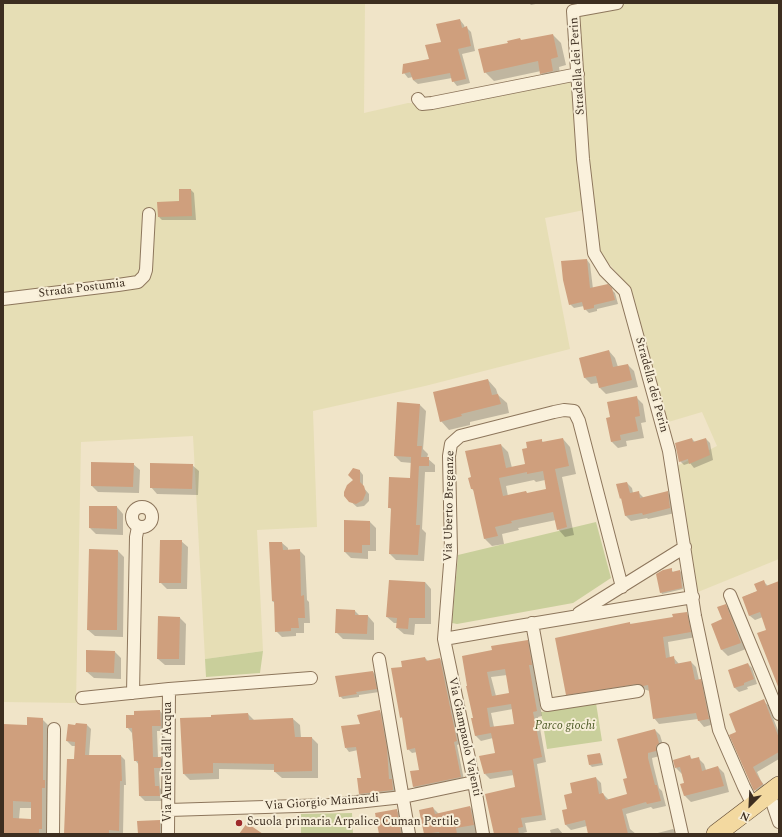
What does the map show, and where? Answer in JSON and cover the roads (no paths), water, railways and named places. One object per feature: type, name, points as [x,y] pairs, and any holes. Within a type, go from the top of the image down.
[{"type":"main road","points":[[716,834],[774,790]]},
{"type":"street","name":"Stradella dei Perin","points":[[617,3],[573,11],[583,159],[594,253],[605,271],[626,291],[669,451],[695,616],[719,730],[753,805]]},
{"type":"street","points":[[418,99],[422,104],[432,103],[578,74]]},
{"type":"street","name":"Strada Postumia","points":[[3,299],[138,282],[144,276],[146,270],[149,214]]},
{"type":"street","name":"Via Uberto Breganze","points":[[444,640],[451,552],[449,456],[451,444],[460,436],[554,412],[564,410],[574,411],[579,421],[622,587]]},
{"type":"street","points":[[133,693],[136,537],[138,527]]},
{"type":"street","points":[[575,616],[685,546]]},
{"type":"street","points":[[730,595],[779,714]]},
{"type":"street","points":[[444,640],[532,623],[693,597]]},
{"type":"street","points":[[532,623],[546,705],[638,691]]},
{"type":"street","name":"Via Giampaolo Vajenti","points":[[444,640],[474,782],[483,834]]},
{"type":"street","points":[[380,659],[409,834]]},
{"type":"street","name":"Via Aurelio dall'Acqua","points":[[82,698],[169,689],[311,678]]},
{"type":"street","name":"Via Aurelio dall'Acqua","points":[[168,834],[169,689]]},
{"type":"street","points":[[53,834],[54,729]]},
{"type":"street","points":[[663,748],[682,834]]},
{"type":"street","name":"Via Giorgio Mainardi","points":[[169,810],[329,805],[403,797],[474,782]]},
{"type":"street","points":[[774,790],[779,822]]},
{"type":"place","name":"Scuola primaria Arpalice Cuman Pertile","points":[[239,823]]},
{"type":"park label","name":"Parco giochi","points":[[565,727]]}]
